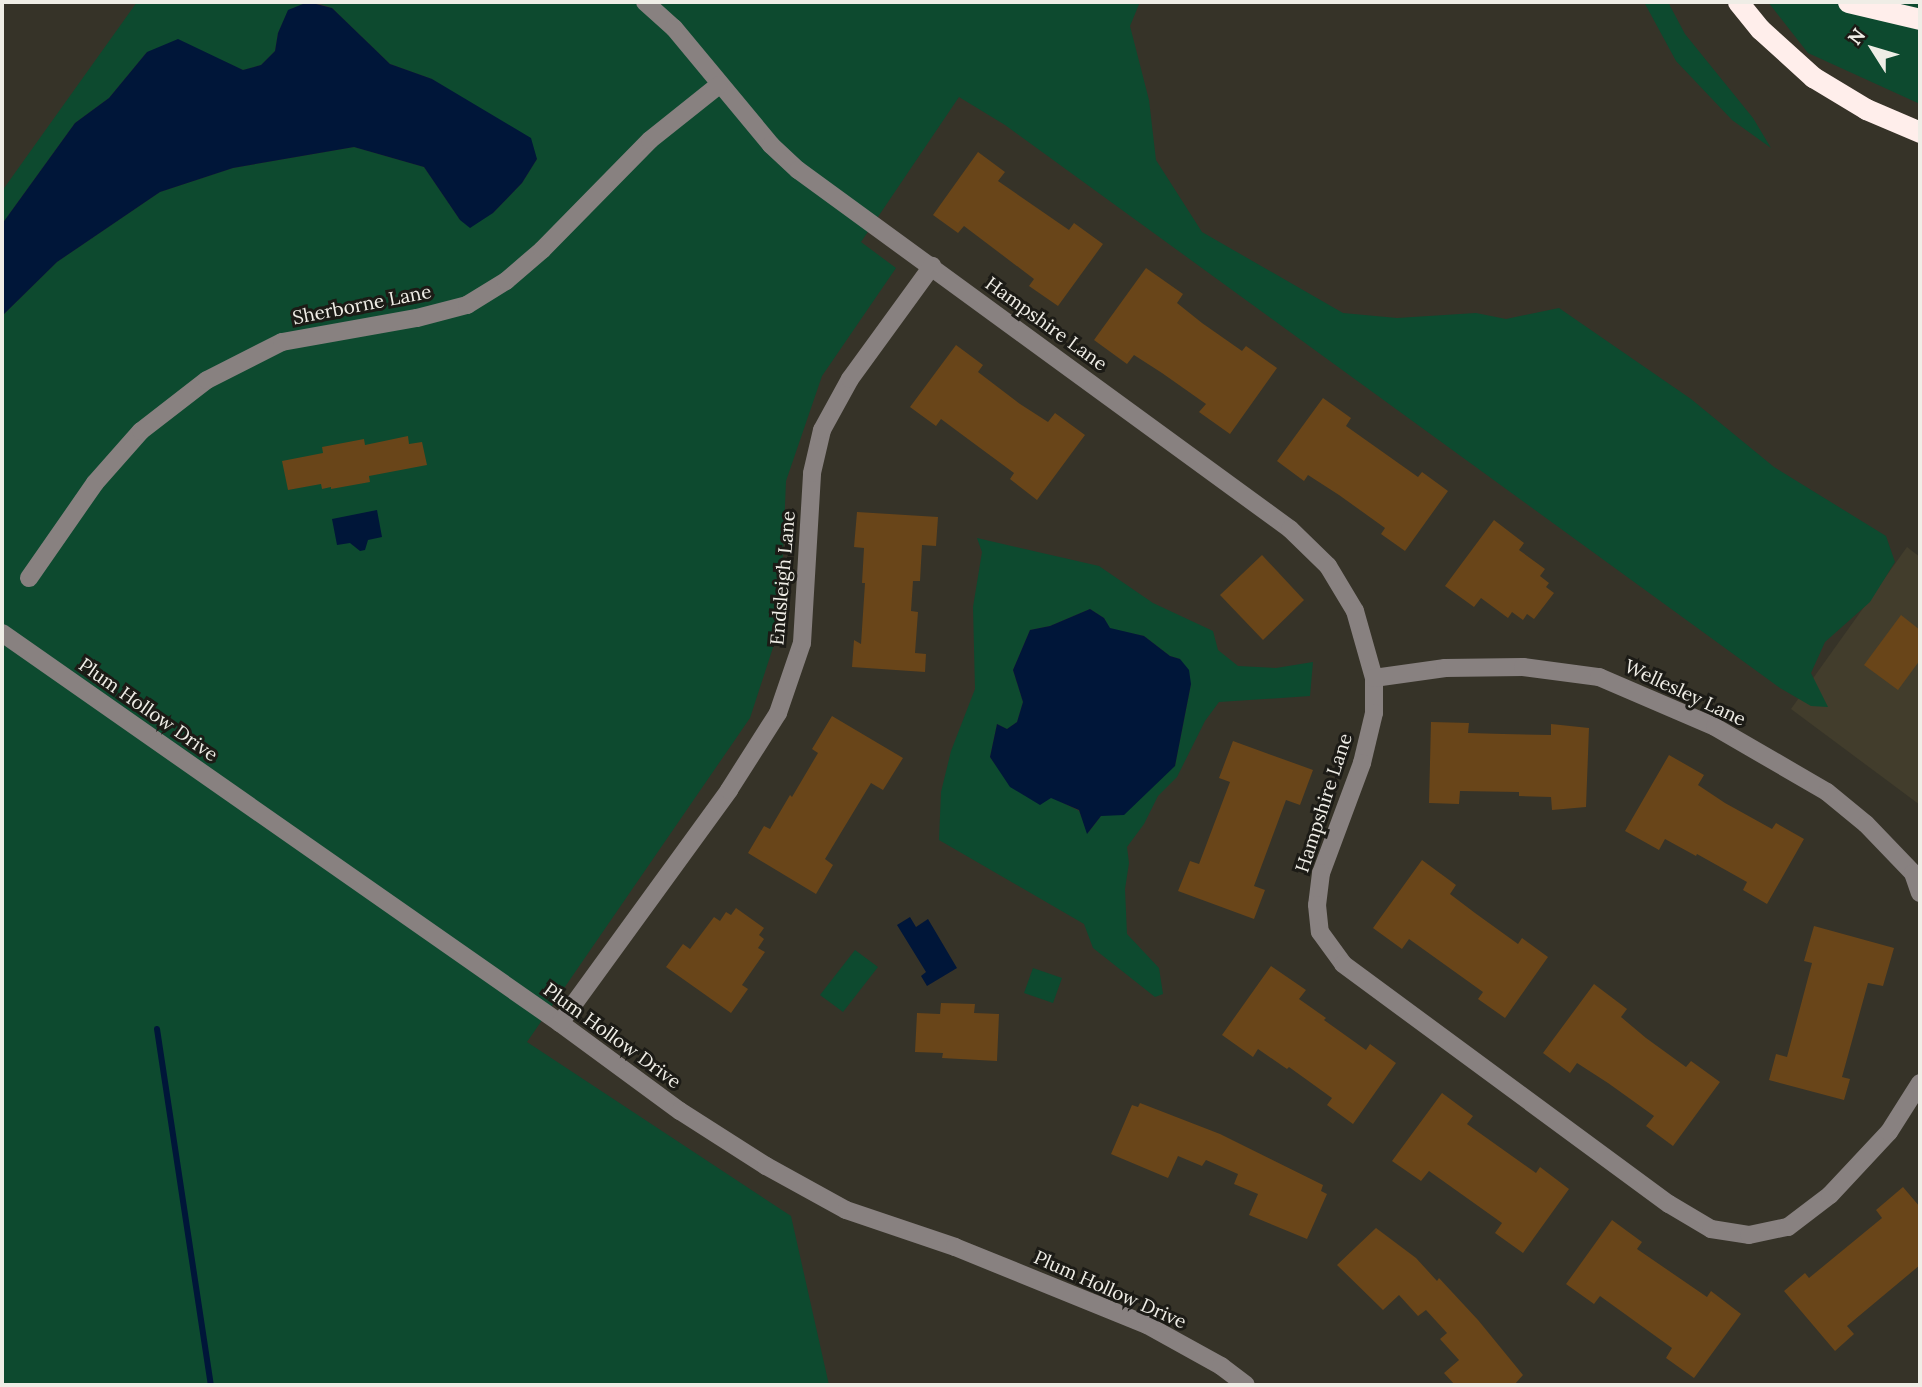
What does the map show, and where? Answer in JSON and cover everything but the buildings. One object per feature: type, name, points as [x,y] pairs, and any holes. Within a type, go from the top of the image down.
[{"type":"highway","points":[[1738,2],[1760,29],[1813,77],[1866,109],[1920,132]]},
{"type":"highway","points":[[1848,2],[1920,19]]},
{"type":"street","name":"Hampshire Lane","points":[[645,2],[674,28],[771,145],[799,170],[1290,529],[1328,566],[1355,611],[1374,678],[1374,713],[1365,751],[1321,873],[1317,905],[1320,932],[1343,964],[1669,1204],[1711,1229],[1749,1235],[1788,1227],[1830,1195],[1889,1132],[1920,1083]]},
{"type":"street","name":"Sherborne Lane","points":[[29,578],[95,483],[141,431],[206,380],[282,342],[417,318],[467,305],[506,281],[542,250],[650,140],[719,85]]},
{"type":"street","name":"Endsleigh Lane","points":[[560,1023],[729,790],[778,713],[802,643],[812,473],[822,430],[850,379],[932,266]]},
{"type":"street","name":"Plum Hollow Drive","points":[[2,633],[560,1023],[680,1111],[766,1166],[846,1210],[955,1247],[1147,1325],[1221,1366],[1246,1385]]},
{"type":"street","name":"Wellesley Lane","points":[[1374,678],[1445,668],[1524,667],[1600,677],[1715,727],[1827,792],[1866,824],[1913,873],[1920,893]]},
{"type":"shaded area","points":[[1907,547],[1920,557],[1920,805],[1791,709]]},
{"type":"green space","points":[[137,2],[308,2],[288,11],[278,33],[275,51],[261,65],[243,70],[227,63],[147,52],[109,98],[75,123],[2,224],[2,191]]},
{"type":"green space","points":[[314,2],[1140,2],[1130,26],[1149,100],[1156,160],[1202,232],[1343,313],[1397,318],[1476,313],[1506,319],[1559,308],[1691,399],[1774,467],[1886,536],[1895,562],[1870,602],[1825,642],[1811,673],[1828,707],[1811,706],[1780,688],[1005,125],[959,97],[861,242],[896,268],[822,376],[786,481],[780,626],[750,718],[527,1042],[791,1216],[829,1385],[2,1385],[2,316],[57,262],[160,192],[233,168],[354,147],[424,167],[460,220],[493,213],[522,183],[537,159],[432,79],[390,64],[332,8]]},
{"type":"green space","points":[[1644,2],[1668,2],[1685,34],[1753,118],[1771,148],[1732,120],[1676,61]]},
{"type":"green space","points":[[1768,2],[1920,2],[1920,104],[1808,53]]},
{"type":"green space","points":[[977,538],[1099,566],[1153,603],[1213,631],[1218,650],[1238,666],[1276,668],[1313,662],[1310,696],[1219,702],[1205,721],[1177,777],[1158,796],[1144,824],[1127,847],[1127,934],[1159,968],[1163,994],[1155,997],[1093,948],[1084,924],[939,840],[941,792],[951,751],[975,689],[973,607],[982,552]],"holes":[[[1090,609],[1104,618],[1110,629],[1144,636],[1170,656],[1180,659],[1191,684],[1175,766],[1101,816],[1088,833],[1079,811],[1000,771],[990,757],[997,724],[1007,729],[1017,722],[1023,702],[1013,670],[1030,630],[1050,626]]]},
{"type":"green space","points":[[855,950],[878,967],[843,1012],[820,995]]},
{"type":"green space","points":[[1033,968],[1062,978],[1053,1003],[1024,993]]},
{"type":"water","points":[[308,2],[332,8],[390,64],[432,79],[531,138],[537,159],[522,183],[493,213],[470,228],[460,220],[424,167],[354,147],[233,168],[160,192],[57,262],[2,316],[2,224],[75,123],[109,98],[147,52],[178,39],[243,70],[261,65],[275,51],[278,33],[288,10]]},
{"type":"water","points":[[377,510],[382,537],[368,540],[365,550],[360,551],[350,543],[337,545],[332,519]]},
{"type":"water","points":[[1090,609],[1104,618],[1110,628],[1144,636],[1170,656],[1180,659],[1189,670],[1191,684],[1175,766],[1124,815],[1101,816],[1087,834],[1079,810],[1051,798],[1040,805],[1010,787],[990,757],[997,724],[1007,729],[1017,722],[1023,702],[1013,670],[1030,630],[1050,626]]},
{"type":"water","points":[[910,917],[916,927],[928,919],[957,968],[927,986],[921,976],[926,972],[897,925]]},
{"type":"waterway","points":[[157,1029],[211,1385]]}]
